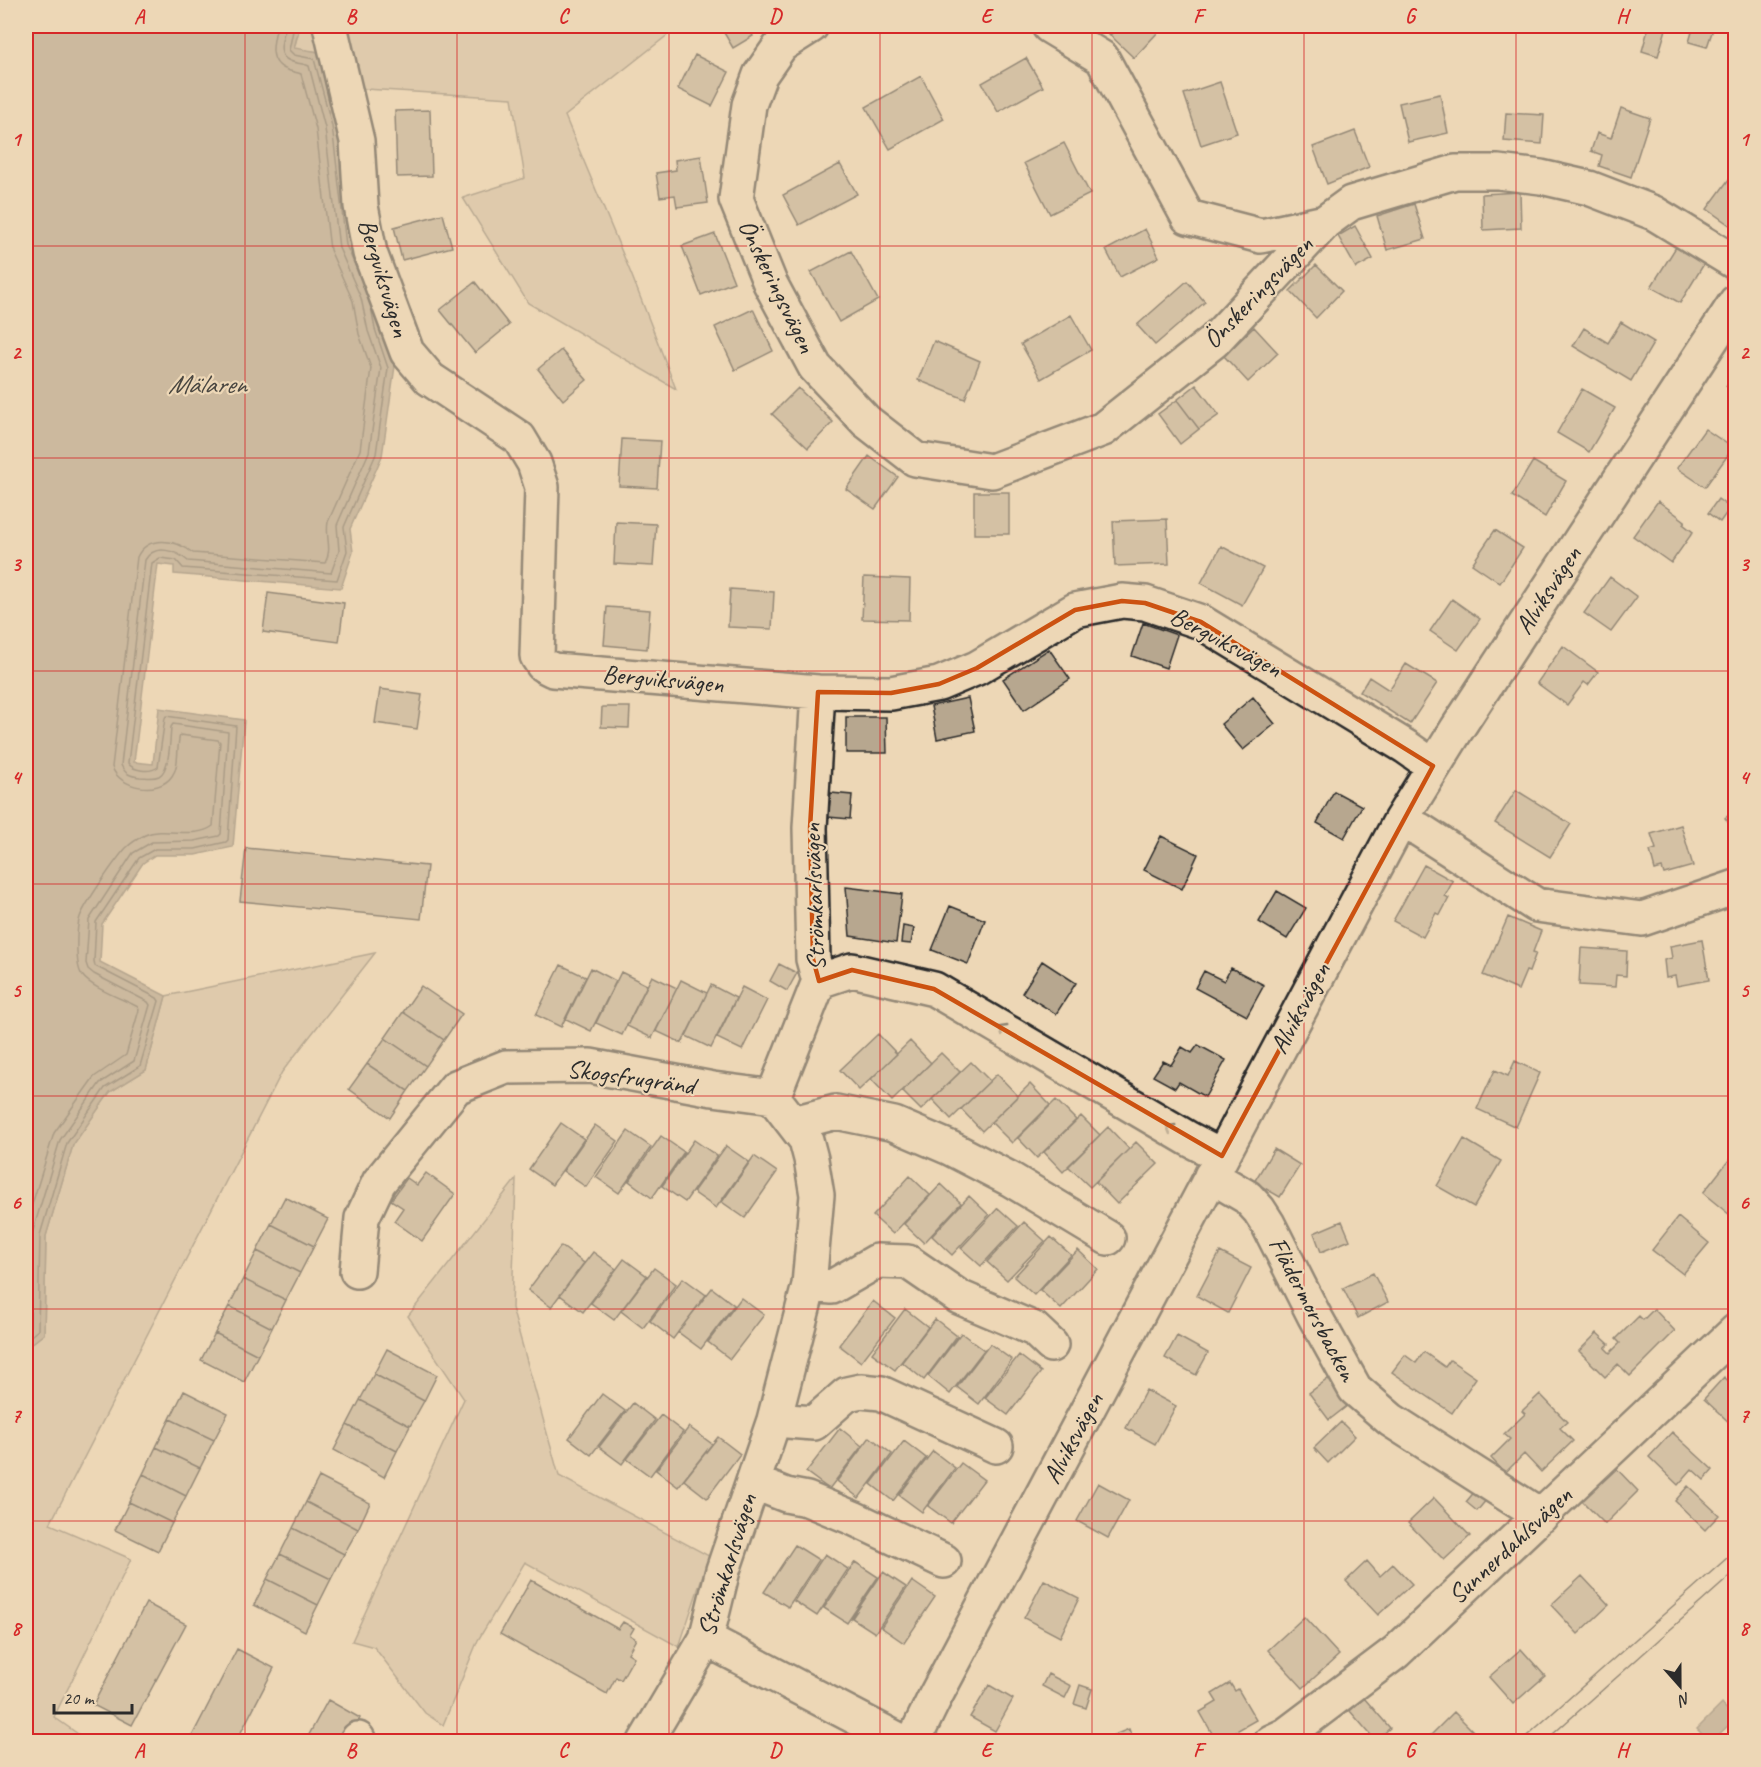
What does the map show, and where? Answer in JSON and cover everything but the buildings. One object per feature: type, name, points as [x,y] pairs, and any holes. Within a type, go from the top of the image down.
[{"type":"street","name":"Bergviksvägen","points":[[330,26],[357,141],[361,206],[370,253],[407,352],[430,379],[519,438],[534,463],[542,488],[537,656],[543,665],[554,670],[818,692],[891,693],[939,684],[977,668],[1076,610],[1122,601],[1145,603],[1201,622],[1406,747],[1433,766]]},
{"type":"street","name":"Önskeringsvägen","points":[[811,26],[781,45],[760,75],[749,105],[736,199],[770,283],[815,367],[866,421],[915,459],[992,471],[1103,429],[1214,341],[1325,222],[1351,203],[1455,172],[1498,172],[1541,177],[1588,188],[1654,213],[1736,263]]},
{"type":"street","name":"Önskeringsvägen","points":[[1049,26],[1101,58],[1188,218],[1261,236],[1325,222]]},
{"type":"street","name":"Alviksvägen","points":[[913,1742],[934,1697],[1400,821],[1433,766],[1736,302]]},
{"type":"street","name":"Strömkarlsvägen","points":[[645,1742],[706,1639],[723,1570],[774,1419],[809,1285],[817,1195],[811,1159],[806,1140],[773,1097],[819,981],[813,959],[810,828],[818,692]]},
{"type":"street","points":[[1400,821],[1420,830],[1536,905],[1642,919],[1736,886]]},
{"type":"street","name":"Flädermorsbacken","points":[[819,981],[852,970],[934,989],[1189,1139],[1259,1210],[1355,1389],[1391,1420],[1541,1516]]},
{"type":"street","name":"Skogsfrugränd","points":[[357,1271],[362,1218],[379,1182],[456,1087],[506,1067],[590,1066],[712,1089],[773,1097]]},
{"type":"street","points":[[794,1123],[836,1112],[894,1124],[950,1148],[1010,1179],[1108,1238]]},
{"type":"street","points":[[809,1285],[832,1287],[877,1261],[908,1262],[959,1297],[1034,1329],[1052,1345]]},
{"type":"street","name":"Sunnerdahlsvägen","points":[[1271,1742],[1286,1735],[1396,1652],[1736,1331]]},
{"type":"street","points":[[774,1419],[814,1423],[847,1394],[861,1391],[881,1393],[996,1446]]},
{"type":"street","name":"Strömkarlsvägen","points":[[753,1482],[786,1495],[807,1499],[853,1518],[944,1561]]},
{"type":"street","points":[[706,1639],[903,1742]]},
{"type":"highlighted area","points":[[1122,601],[1145,603],[1201,622],[1433,766],[1222,1156],[934,989],[852,970],[819,981],[813,959],[810,828],[818,692],[891,693],[939,684],[977,668],[1075,610]]},
{"type":"shaded area","points":[[300,26],[679,26],[565,116],[632,276],[676,389],[528,303],[463,198],[525,178],[512,98],[365,89],[319,52],[294,49]]},
{"type":"shaded area","points":[[375,953],[282,1072],[50,1524],[131,1559],[54,1717],[88,1741],[26,1741],[26,1348],[44,1334],[46,1236],[73,1145],[110,1092],[146,1070],[166,996]]},
{"type":"shaded area","points":[[516,1179],[512,1308],[559,1476],[709,1556],[679,1647],[525,1562],[478,1640],[443,1725],[425,1713],[374,1647],[352,1641],[464,1399],[408,1316]]},
{"type":"water","name":"Mälaren","points":[[26,26],[300,26],[294,48],[319,52],[338,125],[352,244],[395,366],[382,456],[350,529],[353,552],[341,588],[174,574],[174,566],[158,564],[134,762],[153,764],[159,708],[244,720],[233,847],[195,855],[155,855],[143,863],[102,924],[100,962],[166,996],[146,1070],[110,1092],[73,1145],[46,1236],[44,1334],[26,1348]]},
{"type":"water","points":[[1722,1704],[1735,1719],[1712,1741],[1709,1741],[1697,1729]]},
{"type":"tram line","points":[[1520,1742],[1736,1550]]},
{"type":"tram line","points":[[1544,1742],[1736,1571]]}]
